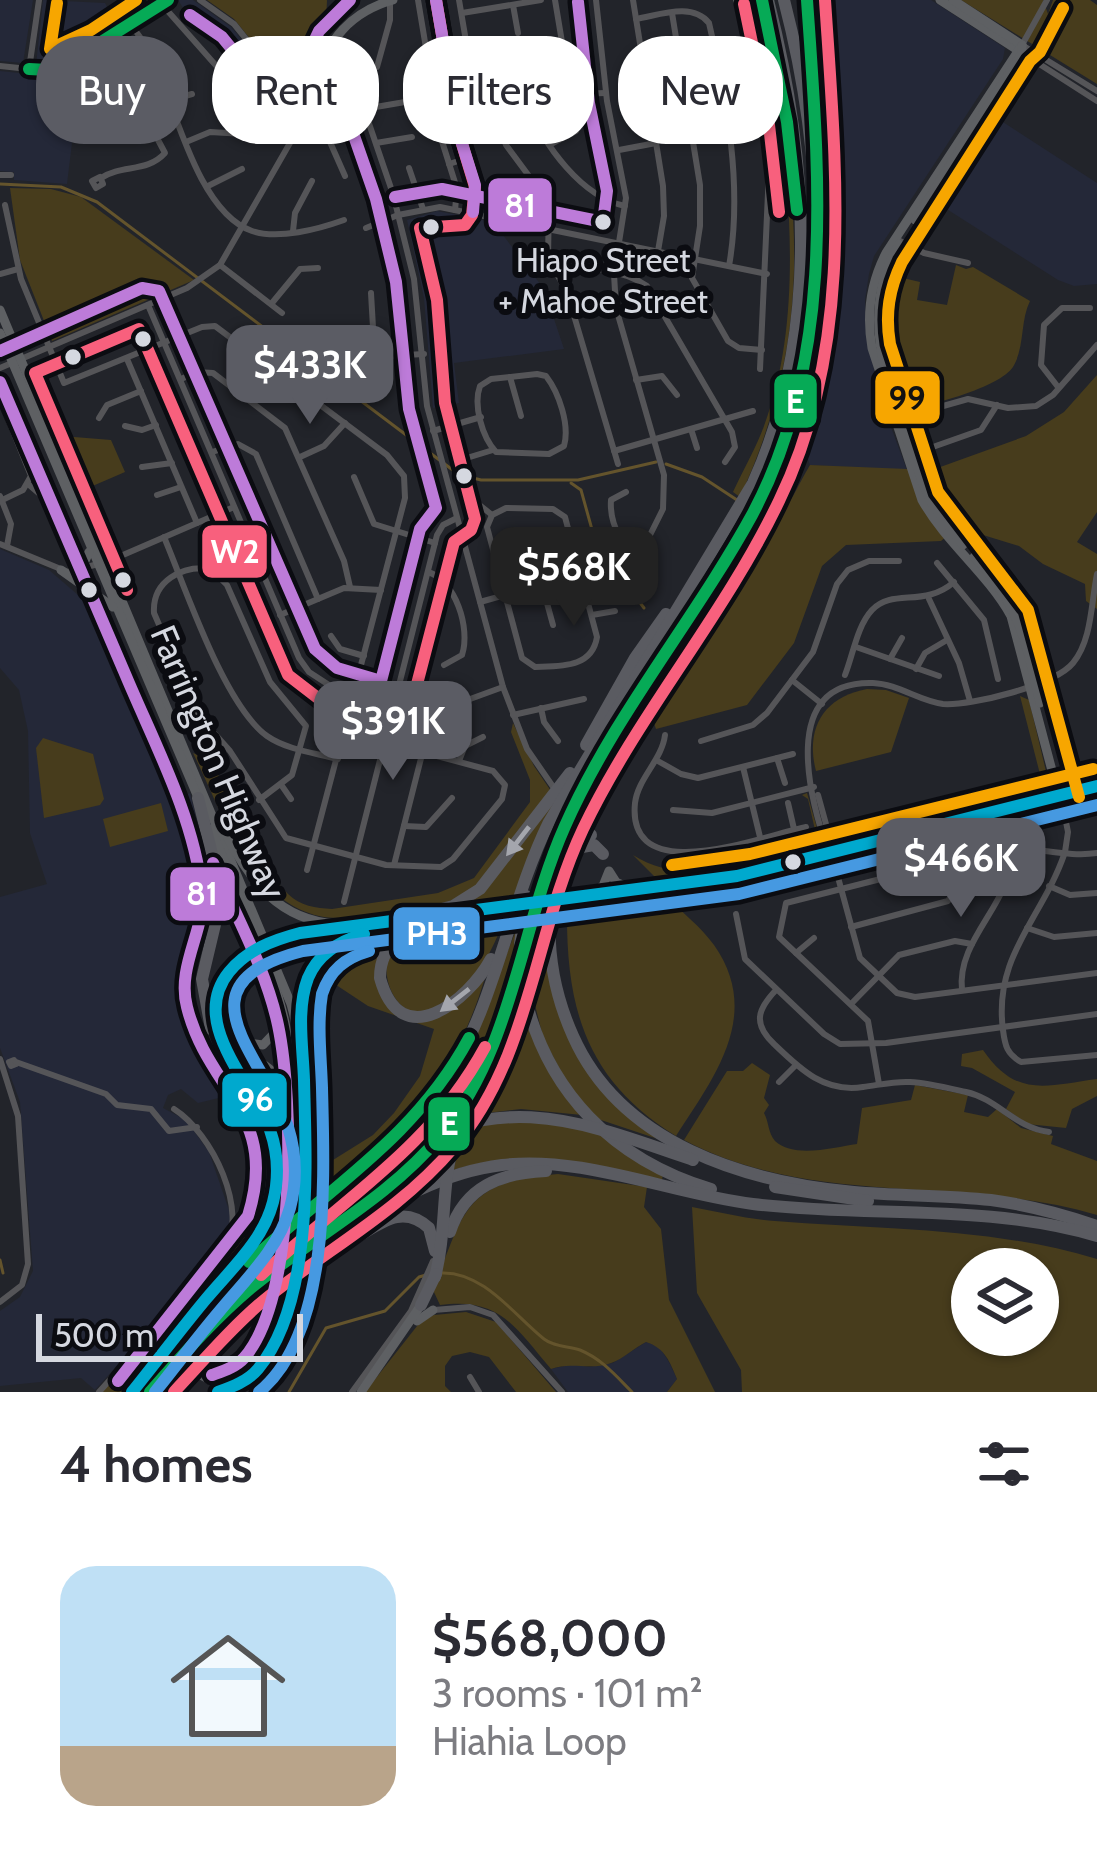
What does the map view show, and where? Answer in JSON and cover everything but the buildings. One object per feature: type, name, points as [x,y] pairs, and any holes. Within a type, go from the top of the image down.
[{"type":"highway","points":[[753,497],[789,374],[799,232],[787,122],[765,0]]},
{"type":"highway","points":[[784,0],[805,107],[814,261]]},
{"type":"highway","points":[[687,1154],[616,1098],[591,1066],[560,1006],[551,964],[550,904],[559,857],[590,788],[731,550],[797,403],[808,338],[819,208],[807,0]]},
{"type":"highway","points":[[405,919],[460,902],[487,881],[562,786],[635,658],[724,536],[740,522]]},
{"type":"highway","points":[[132,1392],[274,1239],[385,1150],[440,1090],[470,1035],[533,854],[724,536]]},
{"type":"highway","points":[[426,1303],[445,1233],[450,1151],[506,1030],[546,874],[567,821],[731,550]]},
{"type":"highway","points":[[520,944],[535,863],[566,795]]},
{"type":"highway","points":[[198,798],[222,895],[203,967],[205,1008],[214,1036],[258,1100]]},
{"type":"highway","points":[[588,830],[560,881],[554,943],[575,1034],[591,1066]]},
{"type":"highway","points":[[580,847],[594,845],[603,854]]},
{"type":"highway","points":[[451,921],[404,934],[382,956],[383,990],[408,1014],[436,1014],[470,990],[491,958],[516,903]]},
{"type":"highway","points":[[150,1392],[253,1287],[391,1187],[440,1136],[491,1054],[523,963]]},
{"type":"highway","points":[[132,1392],[264,1226],[274,1197],[271,1130],[216,1023],[216,1000],[227,974]]},
{"type":"highway","points":[[524,992],[536,1036],[555,1075],[579,1108],[608,1137],[681,1184]]},
{"type":"highway","points":[[274,1239],[422,1139],[474,1121],[516,1116],[568,1120],[802,1185],[998,1201],[1047,1210],[1097,1230]]},
{"type":"highway","points":[[190,1348],[281,1273],[389,1205],[440,1181],[512,1164],[557,1165],[760,1200],[1007,1217],[1097,1230]]},
{"type":"highway","points":[[436,1265],[458,1211],[488,1183],[529,1172],[593,1173]]},
{"type":"highway","points":[[275,1311],[229,1377],[214,1381],[202,1374],[198,1361],[203,1348],[289,1281],[440,1181]]},
{"type":"highway","points":[[218,1392],[247,1379],[270,1350],[289,1281],[400,1215],[426,1224],[434,1238],[436,1265]]},
{"type":"main road","points":[[940,0],[1020,49]]},
{"type":"main road","points":[[953,0],[1020,49]]},
{"type":"main road","points":[[337,36],[361,5],[387,1]]},
{"type":"main road","points":[[1020,49],[876,275],[869,313],[872,348],[928,511],[1011,616],[1061,801]]},
{"type":"main road","name":"Farrington Highway","points":[[0,310],[88,541],[107,562],[117,611],[198,798],[256,955],[282,1000],[292,1044],[296,1199]]},
{"type":"main road","name":"Farrington Highway","points":[[0,333],[107,562],[291,1004],[301,1046],[304,1096],[289,1281],[264,1392]]},
{"type":"main road","points":[[82,570],[89,558],[88,541]]},
{"type":"main road","points":[[65,571],[117,611]]},
{"type":"main road","points":[[1056,777],[1078,794]]},
{"type":"main road","points":[[1041,803],[1056,777]]},
{"type":"main road","points":[[200,780],[243,866],[270,899],[312,921],[372,923]]},
{"type":"main road","points":[[296,1199],[286,1096],[272,1072],[235,1046],[224,1030],[218,1002],[227,974],[278,942],[372,923],[733,884],[1097,789]]},
{"type":"main road","points":[[1041,803],[1056,806],[1061,801]]},
{"type":"main road","points":[[674,888],[807,859],[821,852],[827,837],[847,852]]},
{"type":"main road","points":[[807,859],[830,859]]},
{"type":"main road","points":[[608,871],[629,893]]},
{"type":"main road","points":[[595,897],[608,871]]},
{"type":"main road","points":[[595,897],[611,891],[629,893]]},
{"type":"main road","points":[[278,942],[451,921],[493,911]]},
{"type":"main road","points":[[304,1096],[302,1003],[312,969],[340,941],[390,928]]},
{"type":"main road","points":[[256,955],[280,1019],[274,1037],[259,1046],[237,1039],[224,1007],[231,982],[256,955]]},
{"type":"main road","name":"Farrington Highway","points":[[229,1392],[289,1281]]},
{"type":"main road","points":[[356,1392],[426,1303]]},
{"type":"street","points":[[28,70],[39,0]]},
{"type":"street","points":[[200,0],[243,36]]},
{"type":"street","points":[[418,0],[424,36]]},
{"type":"street","points":[[459,0],[465,36]]},
{"type":"street","points":[[461,13],[541,0]]},
{"type":"street","points":[[555,0],[561,36]]},
{"type":"street","points":[[480,602],[611,566],[647,541],[661,515],[662,468],[617,316],[614,274],[625,206],[605,93],[596,0]]},
{"type":"street","points":[[633,0],[639,36]]},
{"type":"street","points":[[736,0],[747,36]]},
{"type":"street","points":[[1047,0],[1020,49],[1097,96]]},
{"type":"street","points":[[111,36],[163,1],[212,61]]},
{"type":"street","points":[[379,61],[390,20],[387,1]]},
{"type":"street","points":[[513,5],[518,33]]},
{"type":"street","points":[[636,19],[696,11],[709,23],[711,36]]},
{"type":"street","points":[[672,13],[700,185],[693,281],[728,341],[739,348],[762,350]]},
{"type":"street","points":[[130,24],[139,36]]},
{"type":"street","points":[[0,66],[36,69]]},
{"type":"street","points":[[594,95],[605,93]]},
{"type":"street","points":[[188,95],[192,94]]},
{"type":"street","points":[[101,178],[162,158],[160,144]]},
{"type":"street","points":[[187,144],[223,212],[245,227],[258,233],[293,231],[344,220]]},
{"type":"street","points":[[0,368],[201,281],[220,265],[245,227],[290,144]]},
{"type":"street","points":[[332,144],[345,176]]},
{"type":"street","points":[[376,144],[417,291],[426,395],[434,431],[503,687],[512,715],[550,783],[603,854],[611,891]]},
{"type":"street","points":[[444,144],[457,190],[455,210]]},
{"type":"street","points":[[506,144],[549,203],[546,250],[569,298],[618,464]]},
{"type":"street","points":[[551,144],[589,190],[604,201],[625,206]]},
{"type":"street","points":[[617,151],[647,144]]},
{"type":"street","points":[[656,144],[664,201],[658,252]]},
{"type":"street","points":[[728,144],[736,209],[729,266]]},
{"type":"street","points":[[760,369],[767,274],[769,171],[765,144]]},
{"type":"street","points":[[449,164],[467,158]]},
{"type":"street","points":[[409,167],[423,209]]},
{"type":"street","points":[[208,186],[242,169]]},
{"type":"street","points":[[0,175],[11,175]]},
{"type":"street","points":[[293,231],[295,213],[312,181]]},
{"type":"street","points":[[489,217],[496,190]]},
{"type":"street","points":[[4,205],[18,269],[66,384],[202,327],[219,328],[393,459],[404,476],[406,493],[308,870]]},
{"type":"street","points":[[366,228],[423,209],[455,210],[767,274]]},
{"type":"street","points":[[898,240],[968,263]]},
{"type":"street","points":[[220,265],[282,313]]},
{"type":"street","points":[[558,273],[578,267],[640,280],[650,290],[736,443],[725,462]]},
{"type":"street","points":[[271,304],[300,269],[318,268]]},
{"type":"street","points":[[0,274],[18,269]]},
{"type":"street","points":[[371,293],[377,396]]},
{"type":"street","points":[[148,305],[280,615],[309,672],[322,682],[356,693],[433,711],[503,687]]},
{"type":"street","points":[[1059,388],[1041,365],[1044,325],[1062,308],[1090,308]]},
{"type":"street","points":[[898,419],[960,400],[1020,409],[1036,406],[1097,345]]},
{"type":"street","points":[[332,359],[424,354]]},
{"type":"street","points":[[127,359],[196,523]]},
{"type":"street","points":[[180,379],[202,372],[218,375],[285,428],[344,561],[350,587]]},
{"type":"street","points":[[470,457],[493,450],[506,455],[567,449],[567,432],[550,380],[537,374],[480,386],[476,398],[493,450]]},
{"type":"street","points":[[636,380],[662,376],[677,395]]},
{"type":"street","points":[[510,377],[521,416]]},
{"type":"street","points":[[99,418],[106,406],[141,391]]},
{"type":"street","points":[[0,399],[31,472],[28,484],[1,499],[11,524],[4,545],[79,575],[234,507]]},
{"type":"street","points":[[930,448],[981,430],[997,405]]},
{"type":"street","points":[[614,451],[753,411]]},
{"type":"street","points":[[434,431],[481,417]]},
{"type":"street","points":[[300,457],[324,446],[345,422]]},
{"type":"street","points":[[125,426],[142,430],[156,425]]},
{"type":"street","points":[[692,428],[697,448]]},
{"type":"street","points":[[211,452],[238,444],[256,454],[318,599]]},
{"type":"street","points":[[142,466],[172,464]]},
{"type":"street","points":[[354,478],[370,520],[379,528],[435,543]]},
{"type":"street","points":[[28,484],[42,496],[64,543]]},
{"type":"street","points":[[157,495],[182,487]]},
{"type":"street","points":[[626,492],[611,500],[610,511],[618,535],[645,567]]},
{"type":"street","points":[[477,503],[492,515]]},
{"type":"street","points":[[506,508],[557,510],[567,523],[592,615],[597,640],[590,656],[578,662],[531,666],[520,653],[494,556],[487,527],[492,515],[506,508]]},
{"type":"street","points":[[344,902],[435,543],[443,525],[457,518]]},
{"type":"street","points":[[164,537],[245,715],[269,737],[338,759]]},
{"type":"street","points":[[494,556],[534,545]]},
{"type":"street","points":[[701,741],[757,722],[813,652],[844,573],[864,562],[899,561]]},
{"type":"street","points":[[65,571],[107,562]]},
{"type":"street","points":[[937,563],[984,620],[998,679]]},
{"type":"street","points":[[260,800],[292,776],[304,720],[270,682],[225,581],[206,568],[180,574],[159,586],[154,614],[198,715],[230,751],[260,800],[282,835],[393,866],[446,865],[502,799],[505,784],[496,772],[422,752]]},
{"type":"street","points":[[428,572],[451,588],[465,640],[462,655],[444,665]]},
{"type":"street","points":[[1097,574],[1085,641],[1078,657],[1059,676],[970,701],[939,703],[874,683],[846,688],[823,704],[811,721],[806,742],[830,859],[850,927],[860,958],[878,976],[908,998],[1097,973]]},
{"type":"street","points":[[845,675],[866,620],[880,604],[899,598],[929,598],[954,582]]},
{"type":"street","points":[[542,585],[553,625]]},
{"type":"street","points":[[280,615],[350,587],[381,590]]},
{"type":"street","points":[[929,598],[959,663],[970,701]]},
{"type":"street","points":[[592,615],[615,611]]},
{"type":"street","points":[[331,636],[340,649],[364,656]]},
{"type":"street","points":[[890,659],[902,638]]},
{"type":"street","points":[[916,669],[925,653],[947,640]]},
{"type":"street","points":[[856,646],[939,676]]},
{"type":"street","points":[[792,680],[823,704]]},
{"type":"street","points":[[512,715],[584,699]]},
{"type":"street","points":[[541,707],[544,722],[559,741]]},
{"type":"street","points":[[393,866],[433,711]]},
{"type":"street","points":[[665,735],[635,807],[641,831],[655,846],[688,854],[806,826]]},
{"type":"street","points":[[459,761],[465,746],[483,737]]},
{"type":"street","points":[[656,760],[693,777],[793,754]]},
{"type":"street","points":[[778,758],[784,784]]},
{"type":"street","points":[[742,767],[760,838]]},
{"type":"street","points":[[282,786],[291,799]]},
{"type":"street","points":[[674,810],[704,814],[814,787]]},
{"type":"street","points":[[404,826],[426,826],[452,798]]},
{"type":"street","points":[[1061,801],[1068,832],[1065,852],[1002,985],[1003,1026],[1006,1047],[1021,1062],[1097,1055]]},
{"type":"street","points":[[788,803],[794,829]]},
{"type":"street","points":[[962,990],[962,967],[1012,870],[1011,848]]},
{"type":"street","points":[[879,1084],[868,1021],[779,937],[786,904],[1011,848],[1097,853]]},
{"type":"street","points":[[850,927],[948,901],[960,881],[956,860]]},
{"type":"street","points":[[1049,886],[1070,895],[1097,893]]},
{"type":"street","points":[[736,914],[745,959],[834,1042],[873,1044],[1097,1014]]},
{"type":"street","points":[[1027,928],[1054,937],[1097,933]]},
{"type":"street","points":[[796,953],[814,938]]},
{"type":"street","points":[[851,1004],[899,955],[955,941],[972,944]]},
{"type":"street","points":[[776,990],[760,1010],[759,1024],[811,1077],[837,1087],[910,1082],[971,1093],[1020,1124],[1049,1132]]},
{"type":"street","points":[[0,1058],[18,1116],[28,1264],[22,1285],[0,1302]]},
{"type":"street","points":[[16,1062],[106,1094],[117,1105],[152,1109],[169,1131],[196,1127]]},
{"type":"street","points":[[779,1082],[796,1065]]},
{"type":"street","points":[[98,1392],[224,1253],[232,1238],[231,1205],[211,1148],[174,1109]]},
{"type":"street","points":[[356,1392],[426,1303],[470,1307],[493,1315],[562,1392]]},
{"type":"street","points":[[470,1377],[479,1392]]},
{"type":"shaded area","points":[[0,0],[33,0],[23,63],[0,61]]},
{"type":"shaded area","points":[[43,0],[105,3],[118,26],[102,36],[39,36]]},
{"type":"shaded area","points":[[178,0],[193,0],[239,36],[215,36],[187,14]]},
{"type":"shaded area","points":[[207,0],[327,0],[325,36],[248,36],[234,19]]},
{"type":"shaded area","points":[[819,0],[931,0],[1005,48],[1003,59],[874,256],[869,274],[867,340],[882,403],[907,470],[810,465],[802,443],[828,293],[824,132],[816,43]]},
{"type":"shaded area","points":[[961,0],[1043,0],[1048,14],[1053,0],[1090,0],[1097,5],[1097,84]]},
{"type":"shaded area","points":[[0,71],[36,75],[36,144],[72,144],[67,184],[14,180],[14,172],[0,171]]},
{"type":"shaded area","points":[[989,113],[1097,183],[1097,284],[1074,286],[1058,280],[934,201]]},
{"type":"shaded area","points":[[783,131],[792,208],[792,305],[775,400],[740,497],[733,492],[761,434],[784,349],[790,267]]},
{"type":"shaded area","points":[[10,188],[51,189],[81,197],[194,280],[52,341],[20,260]]},
{"type":"shaded area","points":[[437,211],[493,222],[544,289],[564,349],[454,363],[459,403],[433,408],[424,298],[407,220]]},
{"type":"shaded area","points":[[956,265],[973,267],[1030,301],[1017,359],[1006,374],[979,389],[905,409],[886,327],[890,275],[920,282],[917,300],[947,305]]},
{"type":"shaded area","points":[[1097,375],[1097,512],[1077,542],[1097,554],[1097,609],[1086,601],[1085,584],[1043,564],[1019,546],[957,527],[941,541],[846,545],[822,566],[794,643],[747,705],[656,729],[652,717],[672,687],[664,673],[754,529],[783,510],[810,465],[932,470],[1026,436],[1064,412]]},
{"type":"shaded area","points":[[62,436],[111,440],[125,472],[81,491]]},
{"type":"shaded area","points":[[0,549],[49,570],[107,620],[154,719],[170,778],[180,797],[190,793],[207,859],[194,982],[198,1021],[214,1055],[244,1092],[198,1103],[181,1089],[168,1095],[163,1108],[186,1120],[209,1152],[230,1213],[231,1231],[223,1248],[95,1390],[81,1378],[0,1386],[0,1311],[20,1297],[33,1271],[20,1102],[0,1048],[0,897],[47,884],[30,833],[28,731],[19,690],[0,668]]},
{"type":"shaded area","points":[[867,689],[909,698],[891,752],[816,771],[813,742],[821,717],[839,699]]},
{"type":"shaded area","points":[[1020,696],[1029,700],[1048,791],[838,842],[834,838],[1042,782]]},
{"type":"shaded area","points":[[513,723],[553,794],[479,883],[460,897],[356,917],[319,916],[273,892],[240,850],[193,753],[213,762],[245,831],[277,882],[298,901],[332,909],[438,893],[474,878],[530,802],[530,780],[511,732]]},
{"type":"shaded area","points":[[43,738],[93,754],[104,799],[100,805],[44,818],[36,748]]},
{"type":"shaded area","points":[[807,793],[821,842],[814,851],[731,872],[660,882],[633,855],[654,865],[698,871],[812,845],[817,839],[808,799],[802,795]]},
{"type":"shaded area","points":[[556,797],[515,900],[452,908],[469,900]]},
{"type":"shaded area","points":[[161,803],[168,831],[110,847],[103,819]]},
{"type":"shaded area","points":[[666,897],[714,945],[734,996],[728,1045],[676,1136],[621,1092],[602,1067],[578,1011],[568,946],[567,910]]},
{"type":"shaded area","points":[[544,913],[547,958],[597,1080],[670,1143],[595,1118],[568,1085],[543,1037],[528,977]]},
{"type":"shaded area","points":[[505,918],[482,966],[456,997],[431,1012],[418,1013],[398,1002],[387,979],[388,951],[420,932]]},
{"type":"shaded area","points":[[518,925],[518,971],[497,1034],[447,1122],[398,1147],[464,1063]]},
{"type":"shaded area","points":[[401,930],[382,949],[389,1004],[432,1018],[486,974],[457,1048],[418,1106],[368,1156],[307,1206],[309,1175],[373,1135],[394,1113],[420,1076],[434,1029],[368,1006],[315,971],[349,939]]},
{"type":"shaded area","points":[[522,997],[582,1115],[521,1109],[471,1115],[503,1053]]},
{"type":"shaded area","points":[[230,1045],[275,1080],[286,1110],[290,1148],[287,1221],[237,1271],[262,1232],[277,1159]]},
{"type":"shaded area","points":[[983,1050],[1007,1076],[1020,1082],[1047,1086],[1097,1079],[1097,1096],[1072,1109],[1066,1128],[1027,1124],[1006,1109],[1015,1092],[961,1066],[962,1054]]},
{"type":"shaded area","points":[[752,1063],[770,1075],[764,1098],[769,1105],[764,1113],[773,1138],[783,1146],[815,1150],[857,1144],[862,1108],[911,1100],[915,1085],[968,1095],[964,1112],[988,1117],[997,1109],[1021,1128],[1053,1136],[1051,1144],[1097,1161],[1097,1215],[994,1196],[784,1175],[733,1161],[684,1140],[727,1071],[743,1071]]},
{"type":"shaded area","points":[[520,1119],[595,1128],[663,1174],[662,1180],[532,1159],[453,1170],[466,1127]]},
{"type":"shaded area","points":[[558,1174],[647,1187],[644,1207],[661,1229],[669,1300],[715,1392],[667,1392],[677,1379],[662,1352],[646,1342],[603,1365],[551,1369],[516,1328],[492,1311],[440,1305],[433,1290],[472,1205],[503,1184]]},
{"type":"shaded area","points":[[692,1207],[765,1220],[937,1231],[1052,1248],[951,1248],[951,1356],[1059,1356],[1059,1250],[1097,1259],[1097,1392],[742,1392],[741,1370],[697,1293]]},
{"type":"shaded area","points":[[245,1235],[249,1247],[124,1392],[102,1392]]},
{"type":"shaded area","points":[[466,1312],[496,1322],[556,1392],[516,1392],[489,1357],[470,1352],[452,1356],[445,1366],[445,1386],[451,1392],[365,1392],[421,1321]]},
{"type":"shaded area","points":[[646,1342],[659,1346],[677,1379],[667,1392],[568,1392],[551,1369],[613,1363]]},
{"type":"waterway","points":[[0,184],[61,187],[97,202],[458,474],[481,480],[578,480],[656,462]]},
{"type":"waterway","points":[[666,464],[702,477],[737,500]]},
{"type":"waterway","points":[[571,483],[581,490],[596,544],[644,608]]},
{"type":"waterway","points":[[0,1260],[3,1273]]},
{"type":"waterway","points":[[441,1273],[456,1274],[484,1287],[544,1339],[588,1354],[632,1392]]},
{"type":"waterway","points":[[289,1392],[326,1328],[385,1311],[426,1275]]},
{"type":"transit line","name":"99","points":[[57,3],[50,49],[91,30],[136,0]]},
{"type":"transit line","name":"E","points":[[29,69],[66,64],[168,0]]},
{"type":"transit line","name":"81","points":[[317,36],[350,0]]},
{"type":"transit line","name":"W2","points":[[127,590],[35,373],[139,329],[288,675],[323,702],[393,721],[410,711],[454,542],[471,530],[475,519],[445,403],[437,300],[420,228],[465,225],[472,215],[475,187],[459,134],[436,0]]},
{"type":"transit line","name":"81","points":[[436,0],[459,134],[475,185],[473,212]]},
{"type":"transit line","name":"E","points":[[762,0],[787,122],[797,210]]},
{"type":"transit line","name":"E","points":[[150,1392],[251,1288],[398,1179],[441,1135],[465,1101],[500,1025],[550,865],[585,785],[752,515],[779,455],[810,328],[817,197],[807,0]]},
{"type":"transit line","name":"W2","points":[[174,1392],[263,1301],[433,1170],[480,1112],[516,1034],[583,829],[629,745],[733,585],[779,501],[803,442],[820,381],[830,318],[835,191],[825,0]]},
{"type":"transit line","name":"81","points":[[395,197],[442,189],[603,222],[607,191],[589,103],[578,2]]},
{"type":"transit line","name":"W2","points":[[744,4],[769,125],[779,212]]},
{"type":"transit line","name":"99","points":[[1063,8],[1040,52],[902,262],[891,292],[888,322],[890,344],[938,492],[1028,610],[1079,797]]},
{"type":"transit line","name":"81","points":[[0,351],[142,288],[159,291],[315,649],[337,668],[381,681],[420,529],[436,508],[409,409],[396,282],[376,199],[345,110],[258,81],[222,37],[190,15]]},
{"type":"transit line","name":"81","points":[[0,382],[182,808],[202,891],[185,977],[187,1007],[197,1036],[248,1127],[255,1152],[248,1216],[118,1381]]},
{"type":"transit line","name":"99","points":[[672,865],[750,854],[1093,769]]},
{"type":"transit line","name":"96","points":[[132,1392],[254,1242],[273,1202],[277,1166],[273,1139],[227,1052],[216,1011],[218,991],[229,972],[252,952],[300,933],[737,876],[1097,786]]},
{"type":"transit line","name":"PH3","points":[[155,1392],[269,1251],[290,1208],[295,1168],[288,1127],[237,1025],[234,1002],[242,982],[264,965],[303,951],[739,894],[1097,805]]},
{"type":"transit line","name":"81","points":[[212,1375],[241,1361],[261,1330],[282,1246],[288,1148],[283,1059],[273,1004],[213,863]]},
{"type":"transit line","name":"96","points":[[218,1392],[258,1369],[289,1307],[298,1270],[305,1190],[304,990],[324,955],[364,934]]},
{"type":"transit line","name":"PH3","points":[[259,1392],[283,1365],[300,1331],[319,1250],[322,994],[340,966],[369,951]]},
{"type":"transit line","name":"E","points":[[249,1262],[397,1133],[448,1073],[469,1038]]},
{"type":"transit line","name":"W2","points":[[261,1275],[411,1144],[463,1083],[485,1047]]},
{"type":"place","name":"Hiapo Street + Mahoe Street","points":[[603,222]]}]
